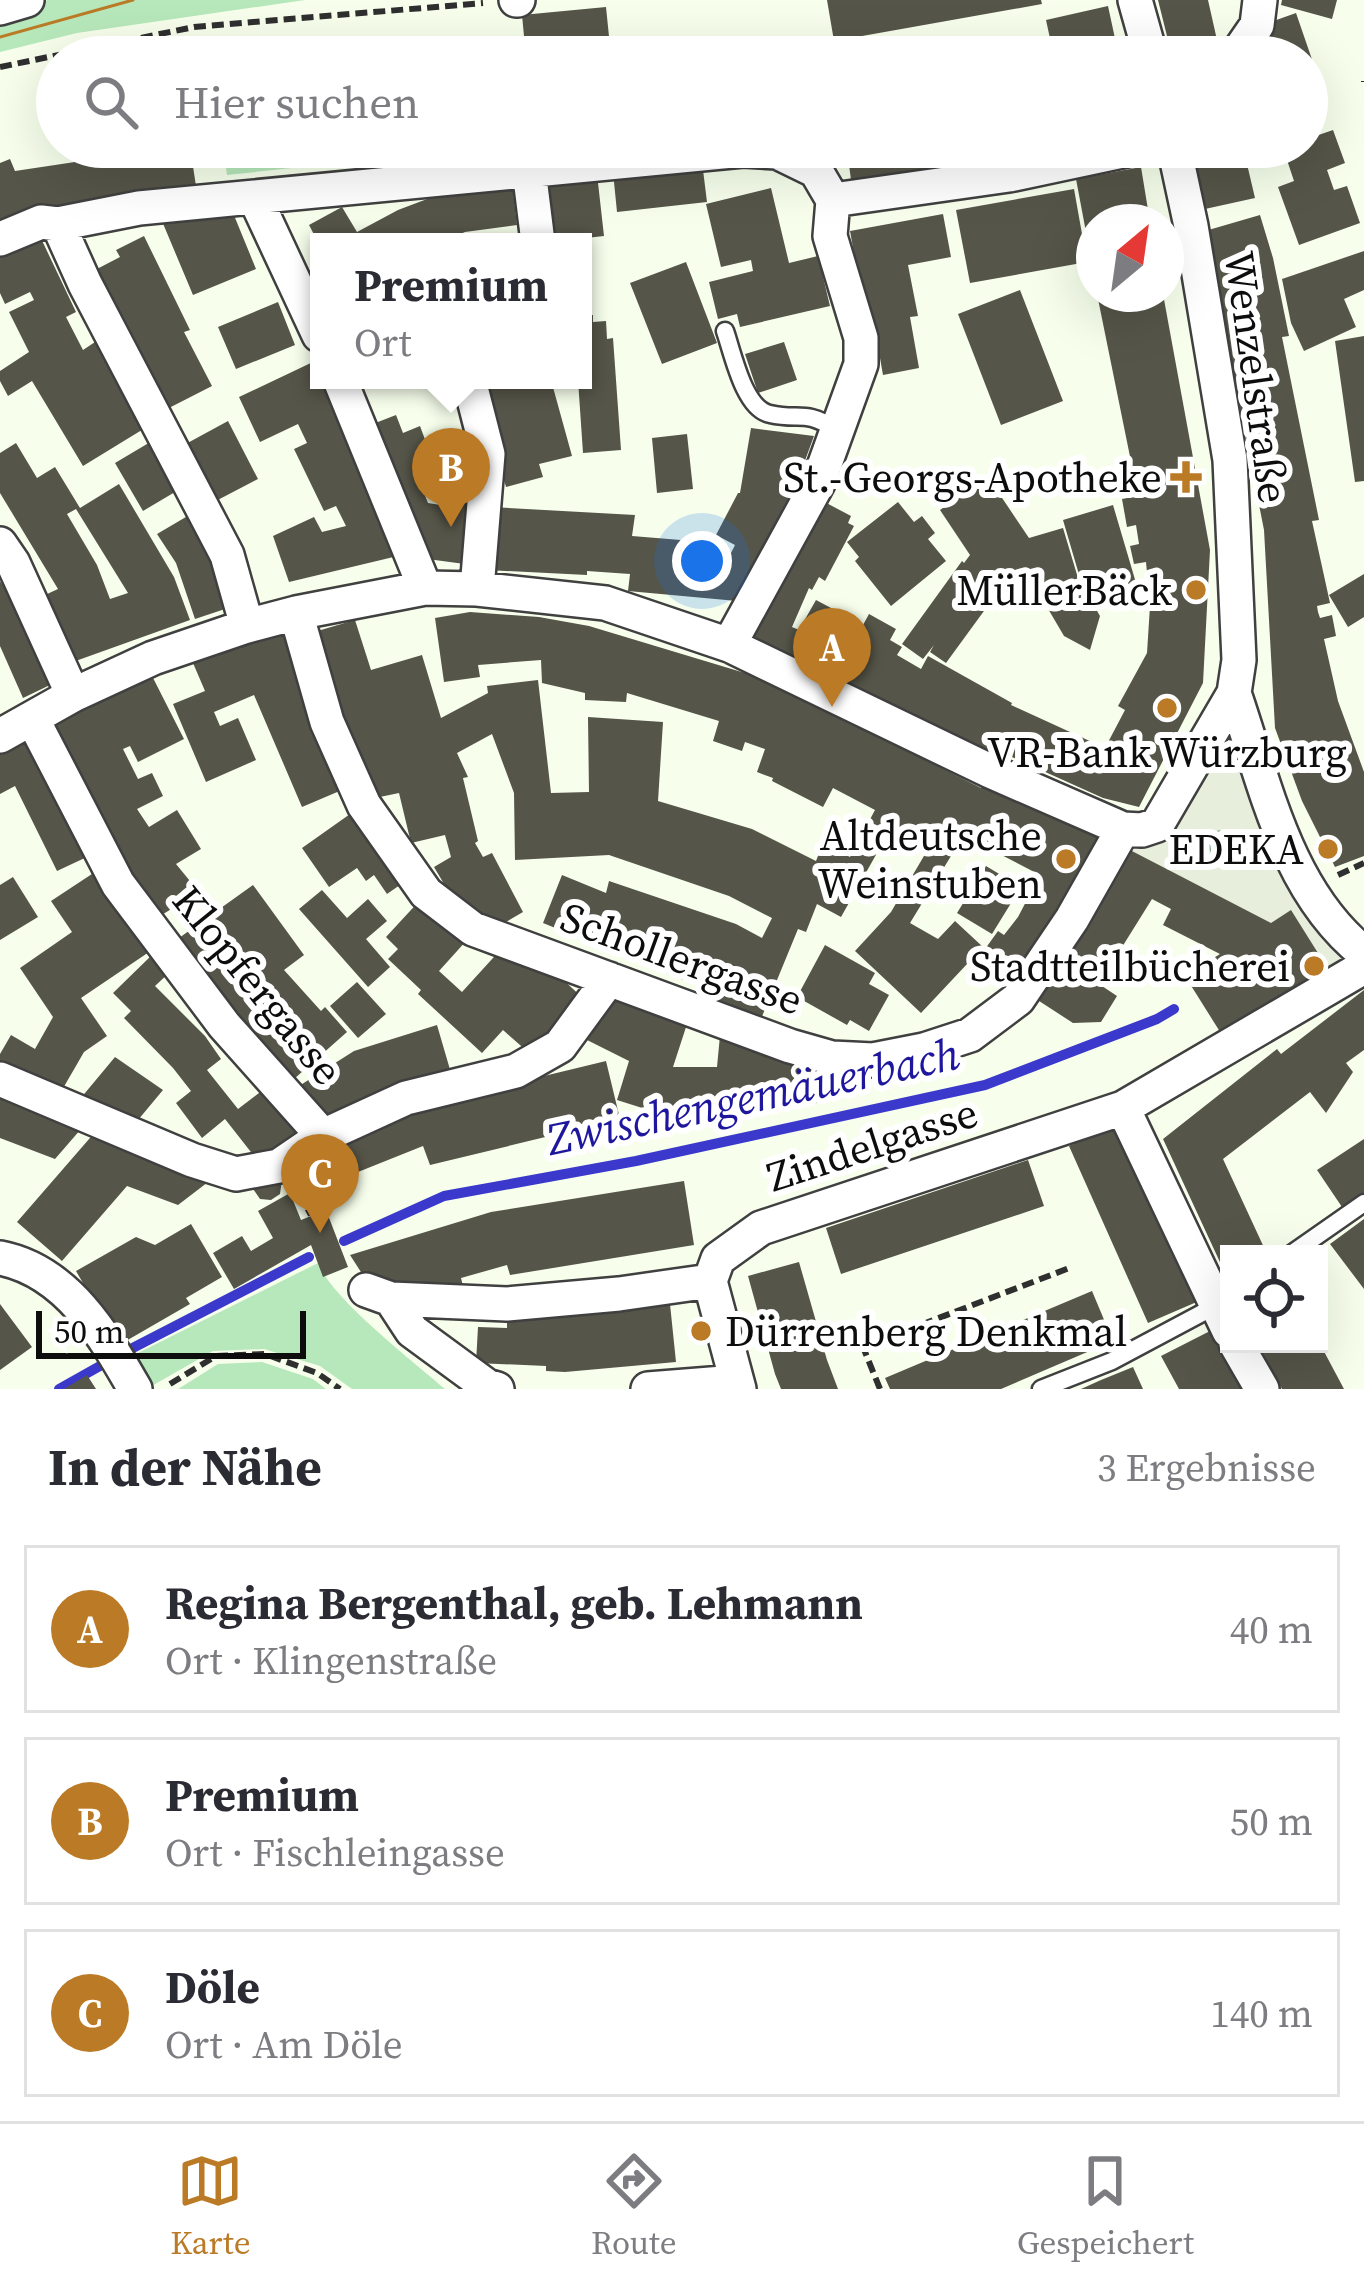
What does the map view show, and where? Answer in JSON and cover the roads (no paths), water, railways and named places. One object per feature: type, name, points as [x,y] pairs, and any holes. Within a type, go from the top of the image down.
[{"type":"street","points":[[0,8],[27,0]]},
{"type":"street","points":[[1135,0],[1145,36]]},
{"type":"street","points":[[1249,36],[1257,25],[1260,0]]},
{"type":"street","points":[[0,239],[41,222],[58,224],[139,208],[550,168]]},
{"type":"street","points":[[728,645],[818,483],[861,364],[862,338],[830,236],[833,200],[810,168]]},
{"type":"street","points":[[833,200],[1046,168]]},
{"type":"street","name":"Wenzelstraße","points":[[1179,168],[1230,460],[1239,660],[1234,693]]},
{"type":"street","points":[[529,170],[537,233]]},
{"type":"street","points":[[255,198],[310,316]]},
{"type":"street","points":[[58,224],[95,305],[226,555],[247,626]]},
{"type":"street","points":[[344,389],[425,588]]},
{"type":"street","points":[[471,389],[488,454],[477,589]]},
{"type":"street","points":[[0,544],[73,694]]},
{"type":"street","points":[[0,736],[73,694],[153,658],[247,626],[425,588],[477,589],[604,603],[728,645],[990,771],[1123,829],[1142,830],[1157,825],[1234,693]]},
{"type":"street","name":"Schollergasse","points":[[296,613],[327,722],[364,805],[425,893],[473,928],[832,1058],[873,1060],[924,1050],[970,1035],[1018,999],[1072,919],[1123,829]]},
{"type":"street","points":[[1234,693],[1304,885],[1330,920],[1364,952]]},
{"type":"street","name":"Klopfergasse","points":[[33,720],[118,884],[224,1024],[323,1136],[406,1099],[516,1071],[560,1046],[608,979]]},
{"type":"street","name":"Zindelgasse","points":[[710,1281],[718,1259],[761,1228],[1123,1108],[1364,967]]},
{"type":"street","points":[[0,1079],[236,1174],[279,1166],[323,1136]]},
{"type":"street","points":[[1123,1108],[1220,1303]]},
{"type":"street","points":[[0,1258],[50,1279],[88,1315],[121,1365]]},
{"type":"street","points":[[497,1389],[412,1331],[379,1295],[507,1304],[710,1281],[738,1385],[648,1389]]},
{"type":"street","points":[[1241,1353],[1262,1389]]},
{"type":"lane","points":[[725,332],[751,403],[765,414],[816,416],[835,429]]},
{"type":"lane","points":[[1304,1245],[1364,1203]]},
{"type":"lane","points":[[1041,1389],[1220,1313]]},
{"type":"waterway","name":"Zwischengemäuerbach","points":[[344,1241],[444,1196],[636,1161],[985,1085],[1174,1009]]},
{"type":"waterway","name":"Zwischengemäuerbach","points":[[59,1389],[309,1257]]},
{"type":"tram line","points":[[0,37],[133,0]]},
{"type":"place","name":"St.-Georgs-Apotheke","points":[[1186,477]]},
{"type":"place","name":"Premium","points":[[451,527]]},
{"type":"place","name":"MüllerBäck","points":[[1196,590]]},
{"type":"place","name":"Regina Bergenthal, geb. Lehmann","points":[[832,707]]},
{"type":"place","name":"VR-Bank Würzburg","points":[[1167,708]]},
{"type":"place","name":"EDEKA","points":[[1328,849]]},
{"type":"place","name":"Altdeutsche Weinstuben","points":[[1066,859]]},
{"type":"place","name":"Stadtteilbücherei","points":[[1314,966]]},
{"type":"place","name":"Döle","points":[[320,1233]]},
{"type":"place","name":"Dürrenberg Denkmal","points":[[701,1331]]}]
